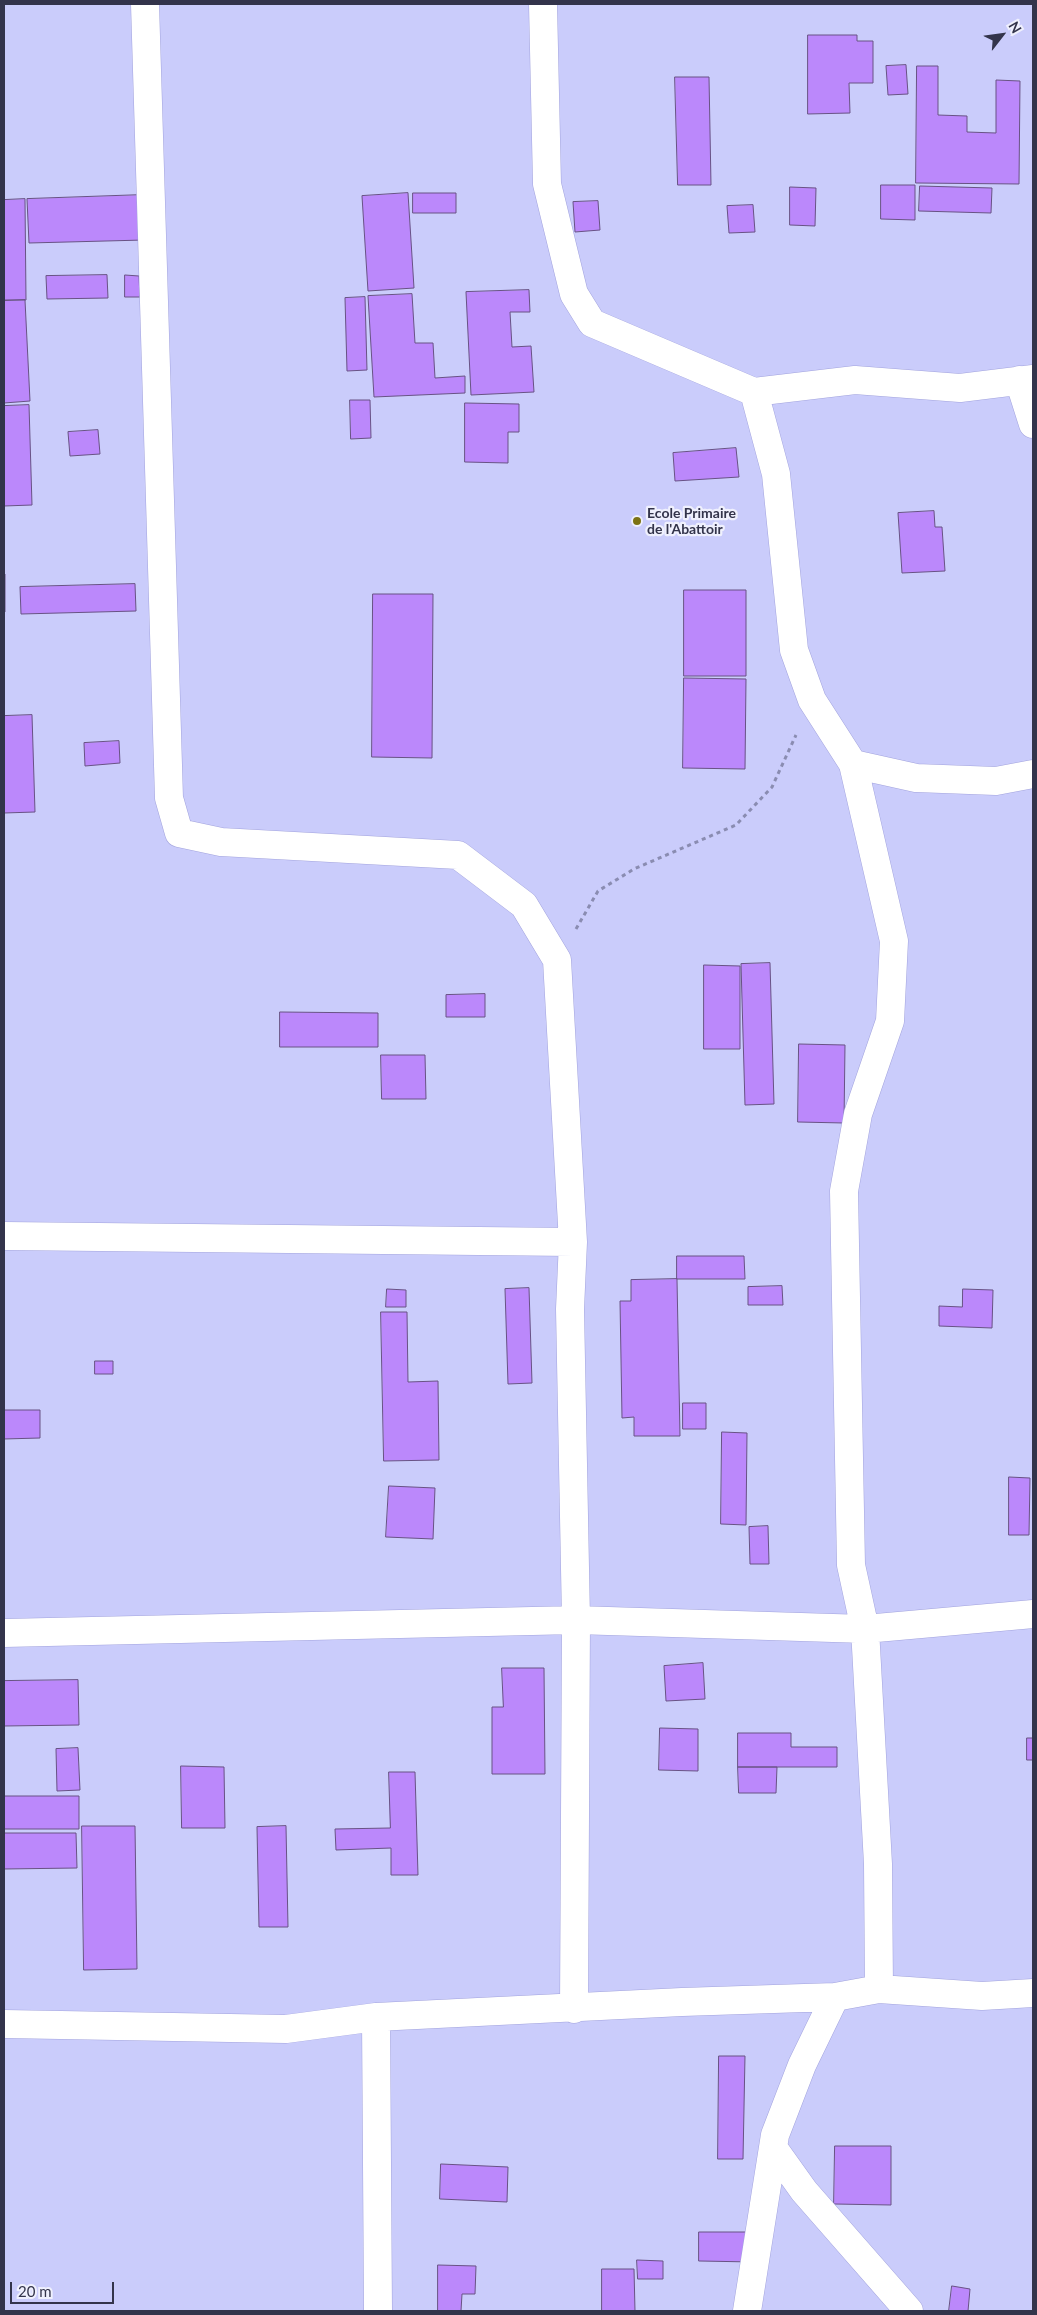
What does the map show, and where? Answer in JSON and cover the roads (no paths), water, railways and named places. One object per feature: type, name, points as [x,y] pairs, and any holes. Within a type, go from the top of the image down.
[{"type":"street","points":[[145,4],[169,798],[179,833],[221,842],[458,855],[524,904],[557,960],[573,1242],[570,1309],[576,1620],[574,2009]]},
{"type":"street","points":[[543,4],[547,184],[574,294],[592,324],[754,392],[856,380],[960,388],[1026,380],[1033,424]]},
{"type":"street","points":[[754,392],[776,474],[794,650],[812,700],[853,764],[894,941],[890,1021],[858,1114],[844,1191],[851,1565],[865,1629],[878,1864],[879,1989]]},
{"type":"street","points":[[853,764],[916,778],[996,782],[1033,774]]},
{"type":"street","points":[[4,1236],[573,1242]]},
{"type":"street","points":[[4,1633],[576,1620],[865,1629],[1033,1614]]},
{"type":"street","points":[[4,2024],[286,2028],[376,2017],[574,2009],[682,2002],[835,1997],[879,1989],[982,1996],[1033,1993]]},
{"type":"street","points":[[747,2311],[775,2134],[802,2065],[835,1997]]},
{"type":"street","points":[[376,2017],[378,2311]]},
{"type":"street","points":[[774,2149],[804,2191],[909,2311]]},
{"type":"place","name":"Ecole Primaire de l'Abattoir","points":[[637,521]]}]
